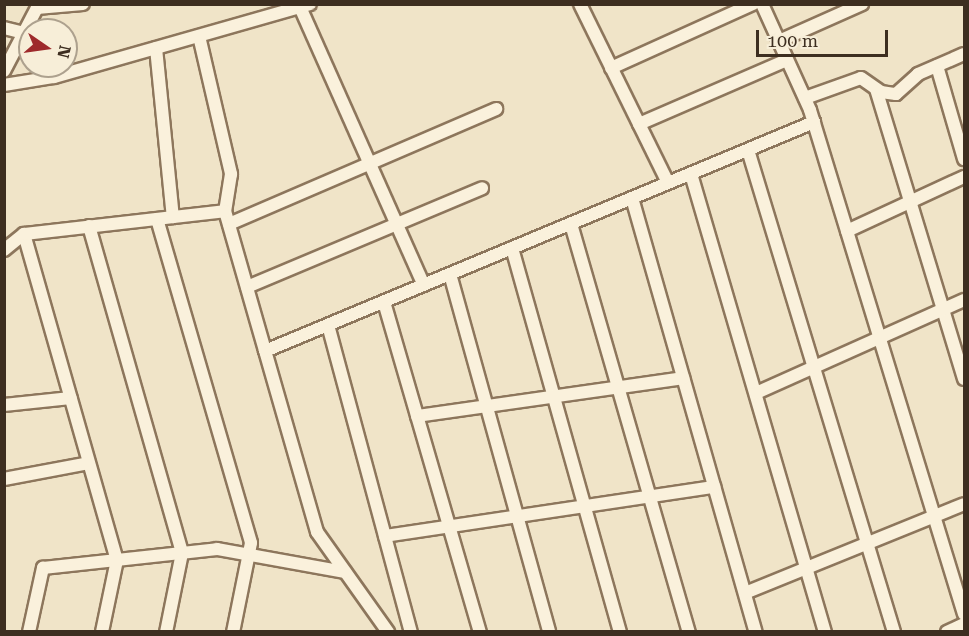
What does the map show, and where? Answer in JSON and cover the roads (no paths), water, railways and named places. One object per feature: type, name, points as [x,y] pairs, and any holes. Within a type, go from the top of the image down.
[{"type":"street","points":[[38,6],[83,4]]},
{"type":"street","points":[[579,4],[668,183]]},
{"type":"street","points":[[611,68],[753,4]]},
{"type":"street","points":[[762,4],[814,122],[964,614]]},
{"type":"street","points":[[779,41],[862,4]]},
{"type":"street","points":[[4,85],[156,48],[305,6],[370,163],[424,285]]},
{"type":"street","points":[[199,36],[231,174],[225,211],[316,532],[388,632]]},
{"type":"street","points":[[4,70],[18,44]]},
{"type":"street","points":[[156,48],[173,217]]},
{"type":"street","points":[[805,98],[855,79],[876,89],[896,94],[937,66],[964,54]]},
{"type":"street","points":[[639,124],[787,60]]},
{"type":"street","points":[[937,66],[964,159]]},
{"type":"street","points":[[876,89],[964,379]]},
{"type":"street","points":[[229,224],[496,109]]},
{"type":"street","points":[[265,351],[814,122]]},
{"type":"street","points":[[748,150],[894,632]]},
{"type":"street","points":[[691,174],[825,632]]},
{"type":"street","points":[[848,231],[964,177]]},
{"type":"street","points":[[247,287],[482,188]]},
{"type":"street","points":[[632,198],[756,632]]},
{"type":"street","points":[[4,250],[24,234],[225,211]]},
{"type":"street","points":[[157,219],[251,543],[233,632]]},
{"type":"street","points":[[571,224],[689,632]]},
{"type":"street","points":[[89,226],[182,553],[166,632]]},
{"type":"street","points":[[24,234],[117,560],[102,632]]},
{"type":"street","points":[[512,248],[620,632]]},
{"type":"street","points":[[450,274],[549,632]]},
{"type":"street","points":[[756,393],[964,300]]},
{"type":"street","points":[[384,302],[480,632]]},
{"type":"street","points":[[328,325],[411,632]]},
{"type":"street","points":[[417,416],[683,378]]},
{"type":"street","points":[[4,405],[71,398]]},
{"type":"street","points":[[4,479],[89,463]]},
{"type":"street","points":[[385,536],[714,487]]},
{"type":"street","points":[[745,593],[935,518],[964,504]]},
{"type":"street","points":[[29,632],[43,568],[217,549],[249,557],[345,572]]},
{"type":"street","points":[[947,632],[964,624]]}]
